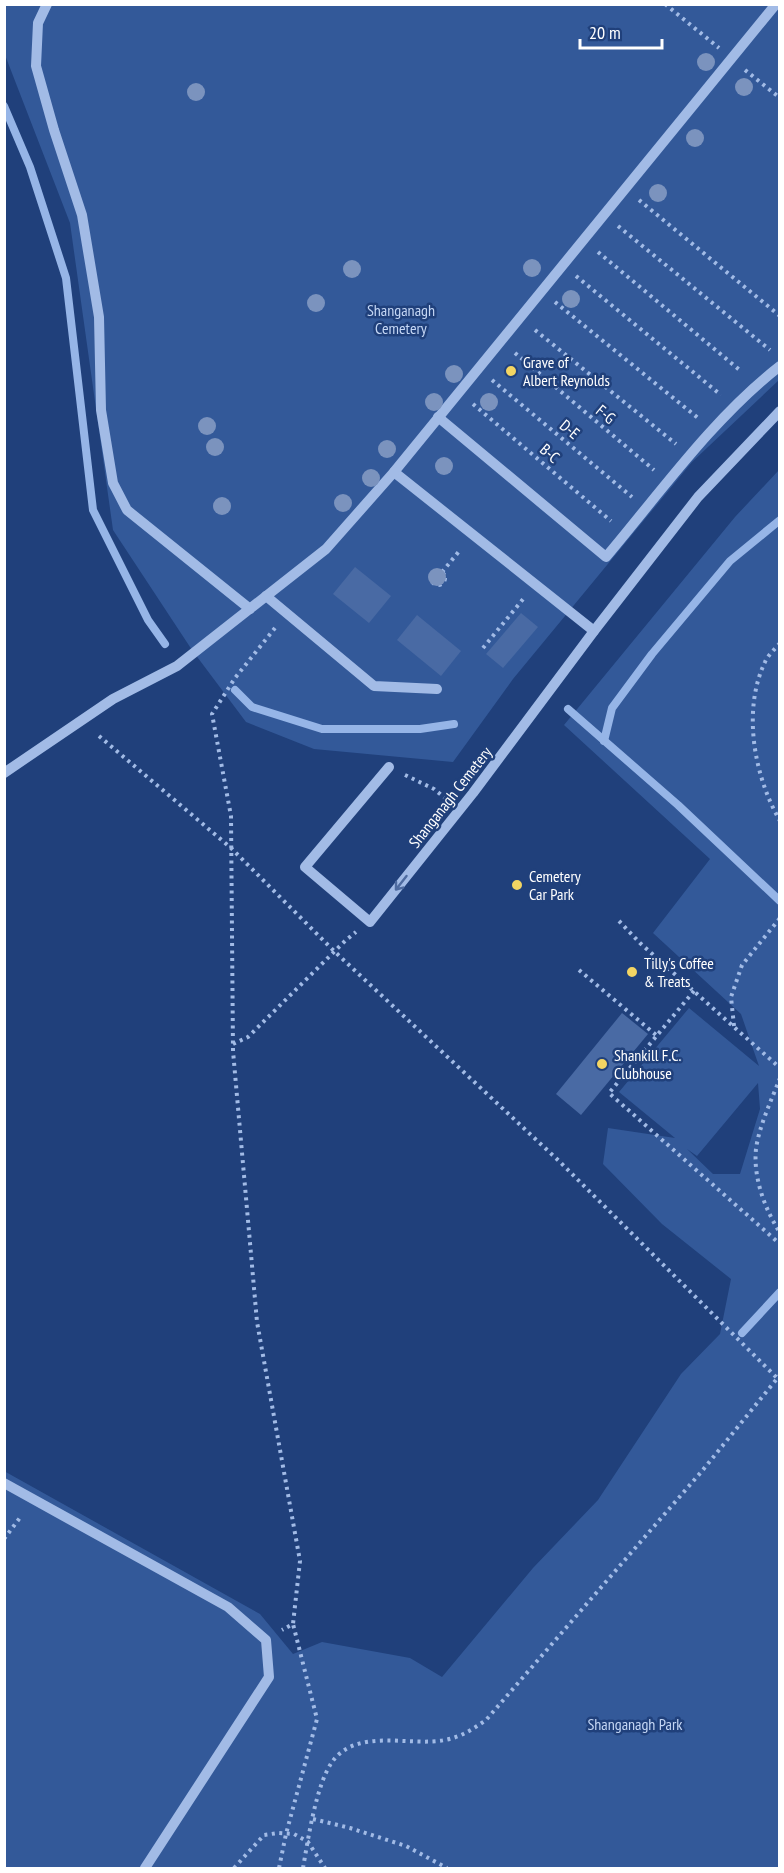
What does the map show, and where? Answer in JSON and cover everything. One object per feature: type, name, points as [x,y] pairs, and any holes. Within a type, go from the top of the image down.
[{"type":"lane","points":[[47,4],[38,24],[36,66],[82,215],[99,317],[101,410],[113,483],[127,510],[250,609]]},
{"type":"lane","points":[[4,773],[113,699],[177,666],[326,549],[394,472],[776,4]]},
{"type":"lane","points":[[438,417],[606,557],[713,430],[757,384],[780,366]]},
{"type":"lane","name":"Shanganagh Cemetery","points":[[370,922],[459,810],[698,497],[780,411]]},
{"type":"lane","points":[[394,472],[594,631]]},
{"type":"lane","points":[[266,596],[374,686],[437,689]]},
{"type":"lane","points":[[370,922],[305,867],[389,766]]},
{"type":"lane","points":[[4,1483],[228,1607],[266,1640],[269,1677],[145,1869]]},
{"type":"path","points":[[626,188],[780,316]]},
{"type":"path","points":[[604,214],[770,351]]},
{"type":"path","points":[[583,240],[757,384]]},
{"type":"path","points":[[562,265],[735,407]]},
{"type":"path","points":[[541,291],[713,430]]},
{"type":"path","points":[[520,318],[691,456]]},
{"type":"path","name":"F-G","points":[[500,341],[669,482]]},
{"type":"path","name":"D-E","points":[[478,368],[646,509]]},
{"type":"path","name":"B-C","points":[[459,392],[626,533]]},
{"type":"path","points":[[442,572],[462,549]]},
{"type":"path","points":[[483,648],[524,598]]},
{"type":"path","points":[[279,1869],[286,1834],[317,1719],[293,1624],[300,1562],[257,1322],[233,1044],[231,816],[212,714],[235,678],[287,614]]},
{"type":"path","points":[[780,644],[766,661],[759,683],[753,722],[753,740],[760,773],[772,808],[780,821]]},
{"type":"path","points":[[99,736],[231,848],[334,951],[560,1162],[778,1377],[702,1471],[486,1720],[465,1734],[446,1740],[363,1743],[347,1749],[333,1762],[322,1782],[303,1869]]},
{"type":"path","points":[[389,766],[434,789],[459,810]]},
{"type":"path","points":[[734,1027],[731,997],[742,965],[780,918]]},
{"type":"path","points":[[619,921],[640,943],[780,1068]]},
{"type":"path","points":[[233,1044],[248,1037],[334,951],[370,922]]},
{"type":"path","points":[[579,970],[657,1035]]},
{"type":"path","points":[[694,991],[609,1093],[780,1244]]},
{"type":"path","points":[[780,1078],[756,1147],[761,1194],[771,1219],[780,1233]]},
{"type":"path","points":[[4,1539],[33,1498]]},
{"type":"path","points":[[266,1640],[293,1624]]},
{"type":"path","points":[[313,1819],[406,1846],[447,1869]]},
{"type":"path","points":[[234,1869],[264,1835],[286,1834],[294,1834],[308,1842],[325,1869]]},
{"type":"green space","name":"Shanganagh Cemetery","points":[[5,5],[779,5],[779,380],[692,462],[513,679],[453,762],[314,749],[246,722],[192,650],[113,530],[70,223],[5,55]]},
{"type":"green space","name":"Shanganagh Park","points":[[779,470],[779,1868],[5,1868],[4,1471],[260,1614],[293,1654],[322,1642],[410,1658],[442,1677],[533,1568],[598,1500],[681,1374],[720,1334],[731,1279],[662,1224],[603,1164],[608,1128],[675,1138],[619,1092],[689,1008],[759,1066],[741,1014],[653,933],[710,859],[564,725],[735,517]],"holes":[[[758,1083],[760,1109],[740,1174],[713,1174],[687,1149],[697,1156]]]},
{"type":"building","points":[[355,567],[391,596],[369,623],[333,594]]},
{"type":"building","points":[[521,613],[538,627],[503,668],[486,654]]},
{"type":"building","points":[[417,615],[461,651],[441,676],[397,640]]},
{"type":"building","name":"Shankill F.C. Clubhouse","points":[[622,1013],[648,1034],[581,1115],[556,1094]]},
{"type":"waterway","points":[[4,106],[30,167],[66,278],[93,510],[148,620],[165,644]]},
{"type":"waterway","points":[[604,741],[612,708],[652,654],[730,561],[780,520]]},
{"type":"waterway","points":[[235,690],[252,707],[322,729],[420,729],[454,724]]},
{"type":"waterway","points":[[568,709],[678,805],[780,901]]},
{"type":"waterway","points":[[742,1333],[780,1292]]},
{"type":"place","name":"Grave of Albert Reynolds","points":[[511,371]]},
{"type":"place","name":"Cemetery Car Park","points":[[517,885]]},
{"type":"place","name":"Tilly's Coffee & Treats","points":[[632,972]]},
{"type":"place","name":"Shankill F.C. Clubhouse","points":[[602,1064]]}]
